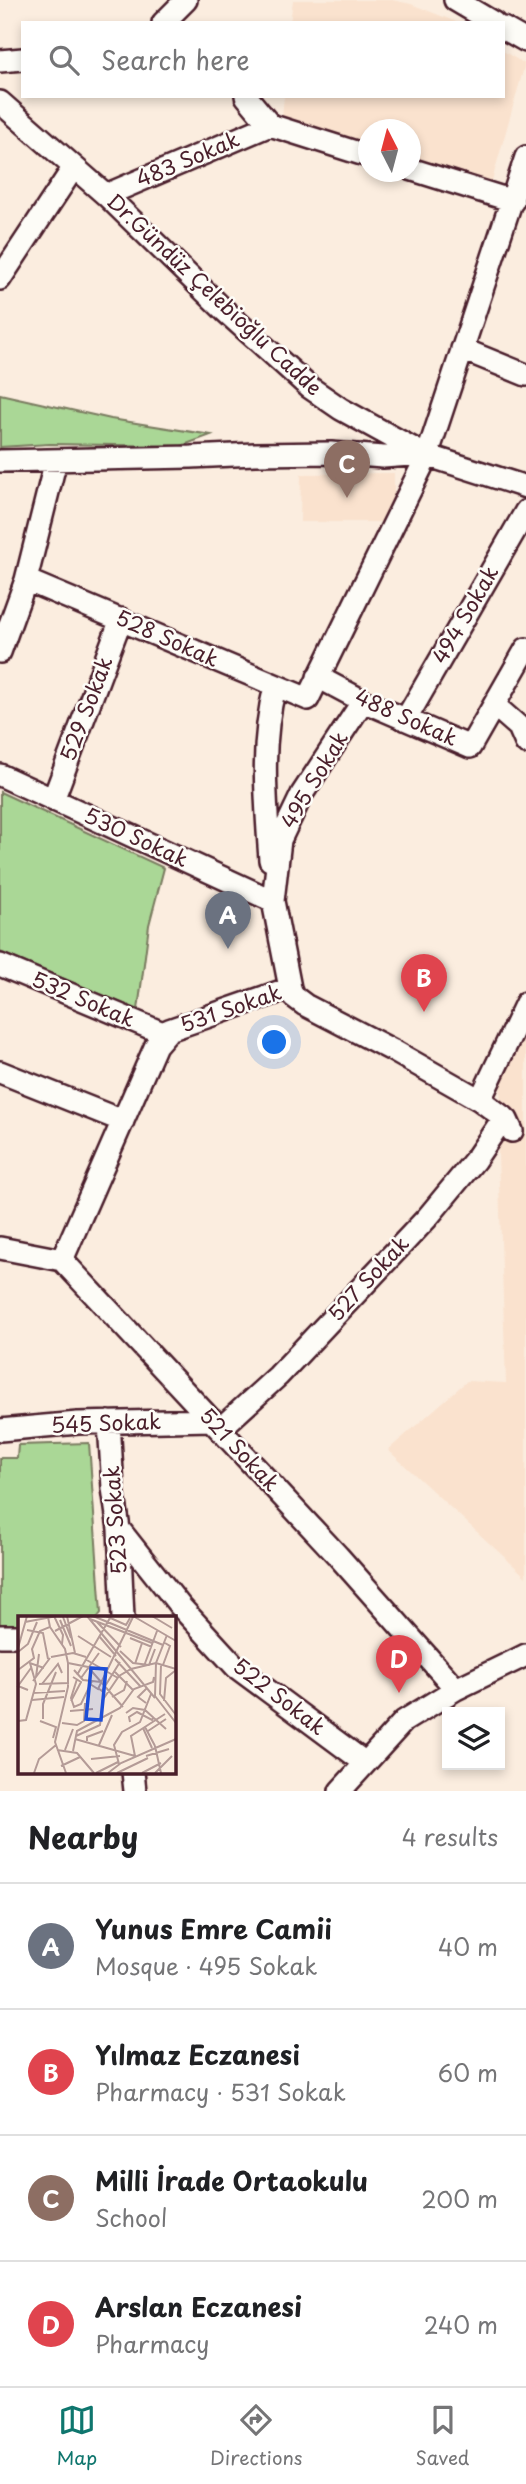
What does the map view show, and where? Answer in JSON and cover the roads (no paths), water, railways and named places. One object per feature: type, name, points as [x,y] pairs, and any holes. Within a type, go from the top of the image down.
[{"type":"street","points":[[159,21],[169,0]]},
{"type":"street","points":[[165,21],[186,0]]},
{"type":"street","points":[[455,0],[491,21]]},
{"type":"street","points":[[505,29],[526,41]]},
{"type":"street","points":[[0,61],[21,59]]},
{"type":"street","points":[[248,98],[270,124],[358,152]]},
{"type":"street","name":"Dr.Gündüz Çelebioğlu Cadde","points":[[0,103],[106,195],[225,311],[309,387],[341,409],[425,455],[526,487]]},
{"type":"street","name":"483 Sokak","points":[[106,195],[270,124]]},
{"type":"street","points":[[318,677],[425,455],[526,157]]},
{"type":"street","points":[[0,278],[74,167]]},
{"type":"street","points":[[421,172],[513,201]]},
{"type":"street","points":[[462,349],[526,375]]},
{"type":"street","points":[[0,461],[255,454],[331,453],[383,457],[425,455]]},
{"type":"street","points":[[0,652],[26,580],[56,460]]},
{"type":"street","name":"494 Sokak","points":[[406,719],[526,512]]},
{"type":"street","name":"528 Sokak","points":[[26,580],[307,699],[318,677]]},
{"type":"street","name":"529 Sokak","points":[[53,800],[121,619]]},
{"type":"street","name":"488 Sokak","points":[[318,677],[363,701],[470,747],[526,649]]},
{"type":"street","points":[[273,901],[264,781],[266,732],[275,687]]},
{"type":"street","name":"495 Sokak","points":[[290,988],[273,901],[280,840],[302,794],[363,701]]},
{"type":"street","points":[[494,705],[520,727],[526,743]]},
{"type":"street","name":"530 Sokak","points":[[0,775],[273,901]]},
{"type":"street","name":"532 Sokak","points":[[0,965],[165,1034]]},
{"type":"street","name":"531 Sokak","points":[[62,1260],[156,1045],[165,1034],[169,1030],[290,988],[293,996],[305,1005],[480,1100],[511,1123]]},
{"type":"street","points":[[480,1100],[526,1003]]},
{"type":"street","points":[[0,1072],[123,1121]]},
{"type":"street","name":"527 Sokak","points":[[216,1425],[278,1376],[427,1218],[475,1160],[511,1123]]},
{"type":"street","points":[[0,1248],[62,1260]]},
{"type":"street","name":"521 Sokak","points":[[62,1260],[338,1556],[456,1689]]},
{"type":"street","name":"545 Sokak","points":[[0,1430],[110,1422],[216,1425]]},
{"type":"street","name":"523 Sokak","points":[[110,1422],[123,1616]]},
{"type":"street","name":"522 Sokak","points":[[119,1529],[180,1606],[236,1667],[364,1762]]},
{"type":"street","points":[[0,1636],[18,1636]]},
{"type":"street","points":[[340,1791],[404,1721],[456,1689],[525,1658]]},
{"type":"street","points":[[133,1773],[135,1791]]},
{"type":"place","name":"Milli İrade Ortaokulu","points":[[347,498]]},
{"type":"place","name":"Yunus Emre Camii","points":[[228,949]]},
{"type":"place","name":"Yılmaz Eczanesi","points":[[424,1012]]},
{"type":"place","name":"Arslan Eczanesi","points":[[399,1693]]}]
